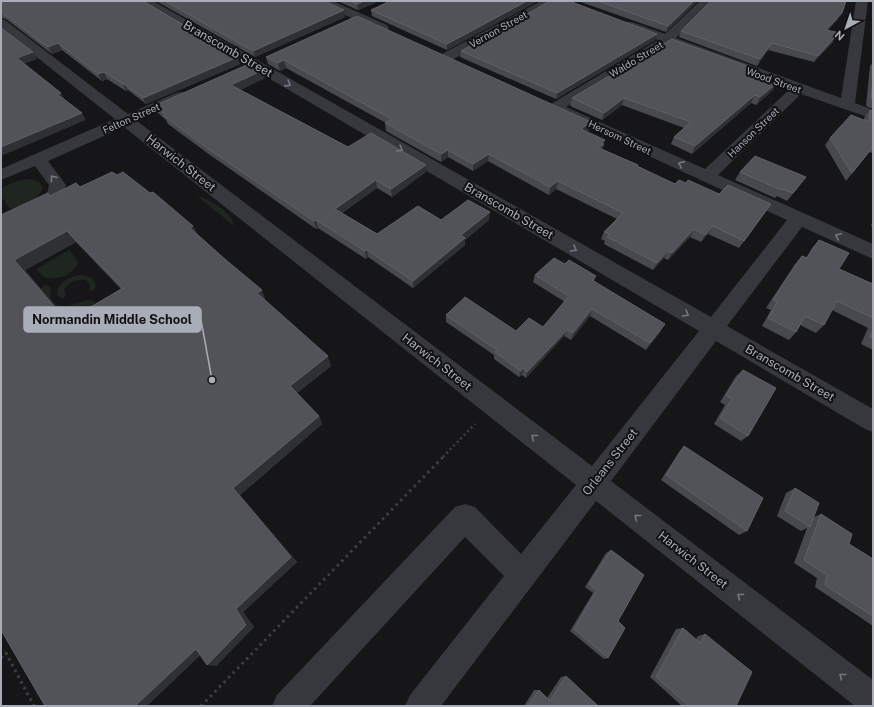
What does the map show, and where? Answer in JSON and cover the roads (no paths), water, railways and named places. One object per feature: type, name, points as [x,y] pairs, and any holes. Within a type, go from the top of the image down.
[{"type":"street","name":"Branscomb Street","points":[[145,1],[873,422]]},
{"type":"street","points":[[324,1],[366,14],[399,36]]},
{"type":"street","name":"Vernon Street","points":[[447,57],[550,1]]},
{"type":"street","name":"Waldo Street","points":[[549,104],[667,40],[707,1]]},
{"type":"street","points":[[847,105],[862,1]]},
{"type":"street","points":[[345,23],[366,14]]},
{"type":"street","name":"Wood Street","points":[[615,21],[798,89],[873,115]]},
{"type":"street","name":"Harwich Street","points":[[1,23],[873,700]]},
{"type":"street","name":"Hanson Street","points":[[707,176],[798,89]]},
{"type":"street","name":"Felton Street","points":[[1,175],[190,92]]},
{"type":"street","name":"Hersom Street","points":[[549,104],[873,252]]},
{"type":"street","points":[[1,224],[55,196],[58,185],[38,159]]},
{"type":"street","name":"Orleans Street","points":[[421,706],[799,218]]},
{"type":"street","points":[[288,706],[465,516],[522,575]]},
{"type":"place","name":"Normandin Middle School","points":[[212,380]]}]
